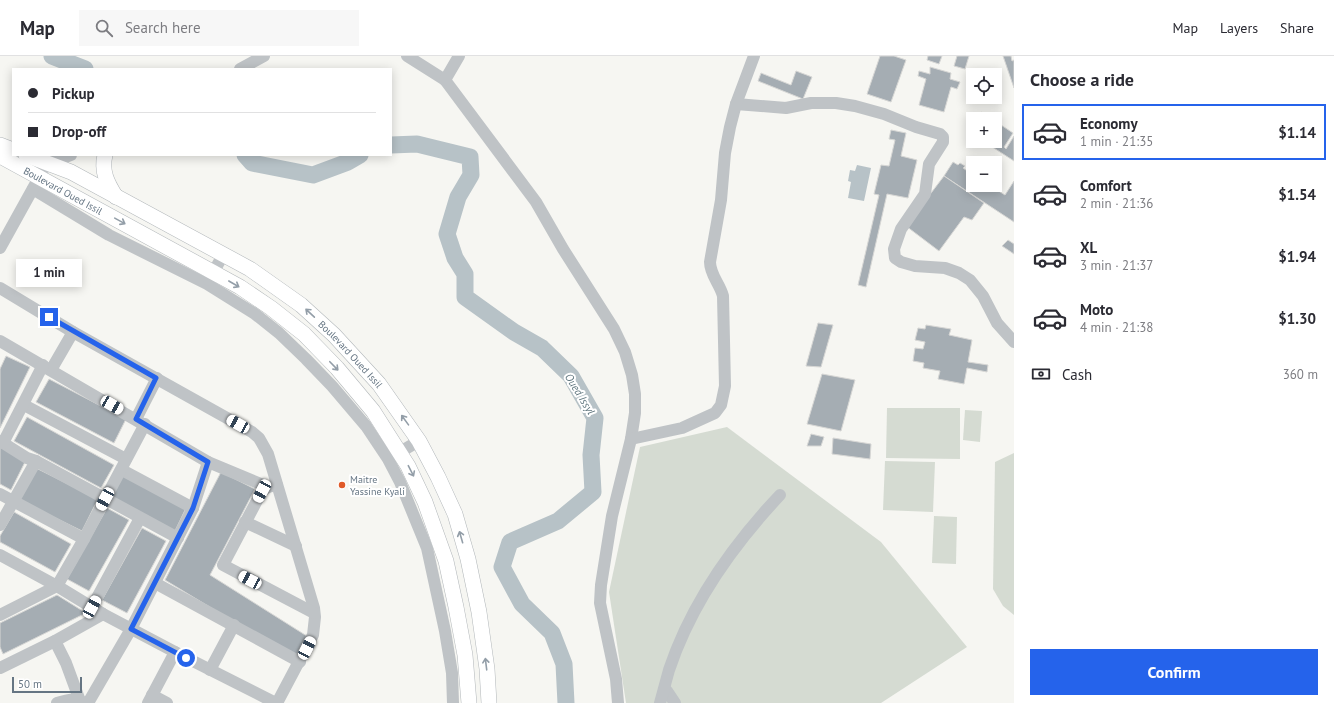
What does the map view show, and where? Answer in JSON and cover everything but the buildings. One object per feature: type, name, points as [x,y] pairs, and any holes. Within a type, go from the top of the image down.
[{"type":"main road","points":[[0,145],[12,150]]},
{"type":"main road","name":"Boulevard Oued Issil","points":[[0,156],[36,183],[210,278],[240,287],[272,308],[304,334],[358,392],[373,411],[394,456],[408,466],[425,502],[446,561],[465,655],[469,703]]},
{"type":"main road","name":"Boulevard Oued Issil","points":[[28,156],[71,172],[116,198],[250,269],[301,304],[334,334],[379,384],[420,441],[455,514],[468,559],[479,612],[487,669],[489,703]]},
{"type":"main road","points":[[105,156],[103,166],[105,176],[116,198]]},
{"type":"street","points":[[407,56],[445,80],[536,202],[563,249],[614,329],[625,352],[632,375],[635,394],[635,413],[631,439],[612,516],[601,585],[600,603],[616,679],[618,703]]},
{"type":"street","points":[[445,80],[459,56]]},
{"type":"street","points":[[631,439],[682,428],[715,413],[721,405],[724,395],[725,354],[723,296],[712,272],[710,262],[721,200],[725,153],[736,104],[754,56]]},
{"type":"street","points":[[242,68],[260,58]]},
{"type":"street","points":[[736,104],[786,108],[811,103],[836,103],[855,106],[884,114],[916,127],[940,134],[943,137],[943,142],[929,164],[925,194],[902,229],[894,249],[895,258],[901,262],[915,266],[945,268],[959,273],[970,280],[983,296],[997,323],[1014,342]]},
{"type":"street","points":[[0,248],[48,164],[68,156]]},
{"type":"street","points":[[210,278],[223,255]]},
{"type":"street","points":[[0,288],[73,332],[252,432],[259,438],[268,454],[273,486],[296,546],[314,613],[313,635],[277,703],[174,652],[103,614],[57,586],[0,555]]},
{"type":"street","points":[[73,332],[47,368],[2,442],[27,458],[36,461],[178,538]]},
{"type":"street","points":[[2,346],[47,368],[208,462],[273,486]]},
{"type":"street","points":[[1,613],[57,586],[124,464],[156,378]]},
{"type":"street","points":[[24,405],[124,464],[193,508]]},
{"type":"street","points":[[420,441],[394,456],[427,548],[432,567],[452,673],[453,703]]},
{"type":"street","points":[[0,525],[36,461]]},
{"type":"street","points":[[84,702],[131,629],[155,583],[193,508],[208,462]]},
{"type":"street","points":[[273,486],[262,491],[223,565],[314,613]]},
{"type":"street","points":[[0,494],[84,539]]},
{"type":"street","points":[[660,703],[678,646],[705,592],[745,534],[780,496]]},
{"type":"street","points":[[92,607],[140,518]]},
{"type":"street","points":[[245,522],[296,546]]},
{"type":"street","points":[[155,583],[300,662]]},
{"type":"street","points":[[1,666],[55,641],[103,614]]},
{"type":"street","points":[[210,670],[234,625]]},
{"type":"street","points":[[55,641],[84,702]]},
{"type":"street","points":[[167,703],[150,699],[174,652]]},
{"type":"street","points":[[664,690],[667,691],[675,703]]},
{"type":"street","points":[[57,703],[72,699],[84,702]]},
{"type":"shaded area","points":[[857,165],[871,168],[864,201],[848,198],[851,182],[848,181],[850,170],[855,171]]},
{"type":"shaded area","points":[[887,408],[960,408],[960,459],[886,458]]},
{"type":"shaded area","points":[[965,410],[982,411],[980,442],[963,440]]},
{"type":"shaded area","points":[[727,427],[881,542],[967,647],[881,703],[626,703],[609,592],[640,447]]},
{"type":"shaded area","points":[[1014,453],[1014,615],[1003,606],[993,589],[995,462]]},
{"type":"shaded area","points":[[885,461],[935,462],[933,512],[883,510]]},
{"type":"shaded area","points":[[934,516],[957,517],[956,564],[932,563]]},
{"type":"waterway","name":"Oued Issyl","points":[[52,56],[82,68]]},
{"type":"waterway","name":"Oued Issyl","points":[[392,145],[417,144],[470,157],[471,175],[458,197],[447,234],[455,258],[465,274],[465,297],[514,332],[542,348],[571,376],[595,418],[591,455],[593,492],[558,521],[510,542],[502,567],[522,604],[552,633],[564,664],[566,703]]},
{"type":"waterway","name":"Oued Issyl","points":[[246,156],[252,163],[313,175],[348,162],[358,156]]},
{"type":"place","name":"Maitre Yassine Kyali","points":[[342,485]]},
{"type":"route","points":[[49,317],[156,378],[136,419],[208,462],[193,508],[131,629],[186,658]]}]
